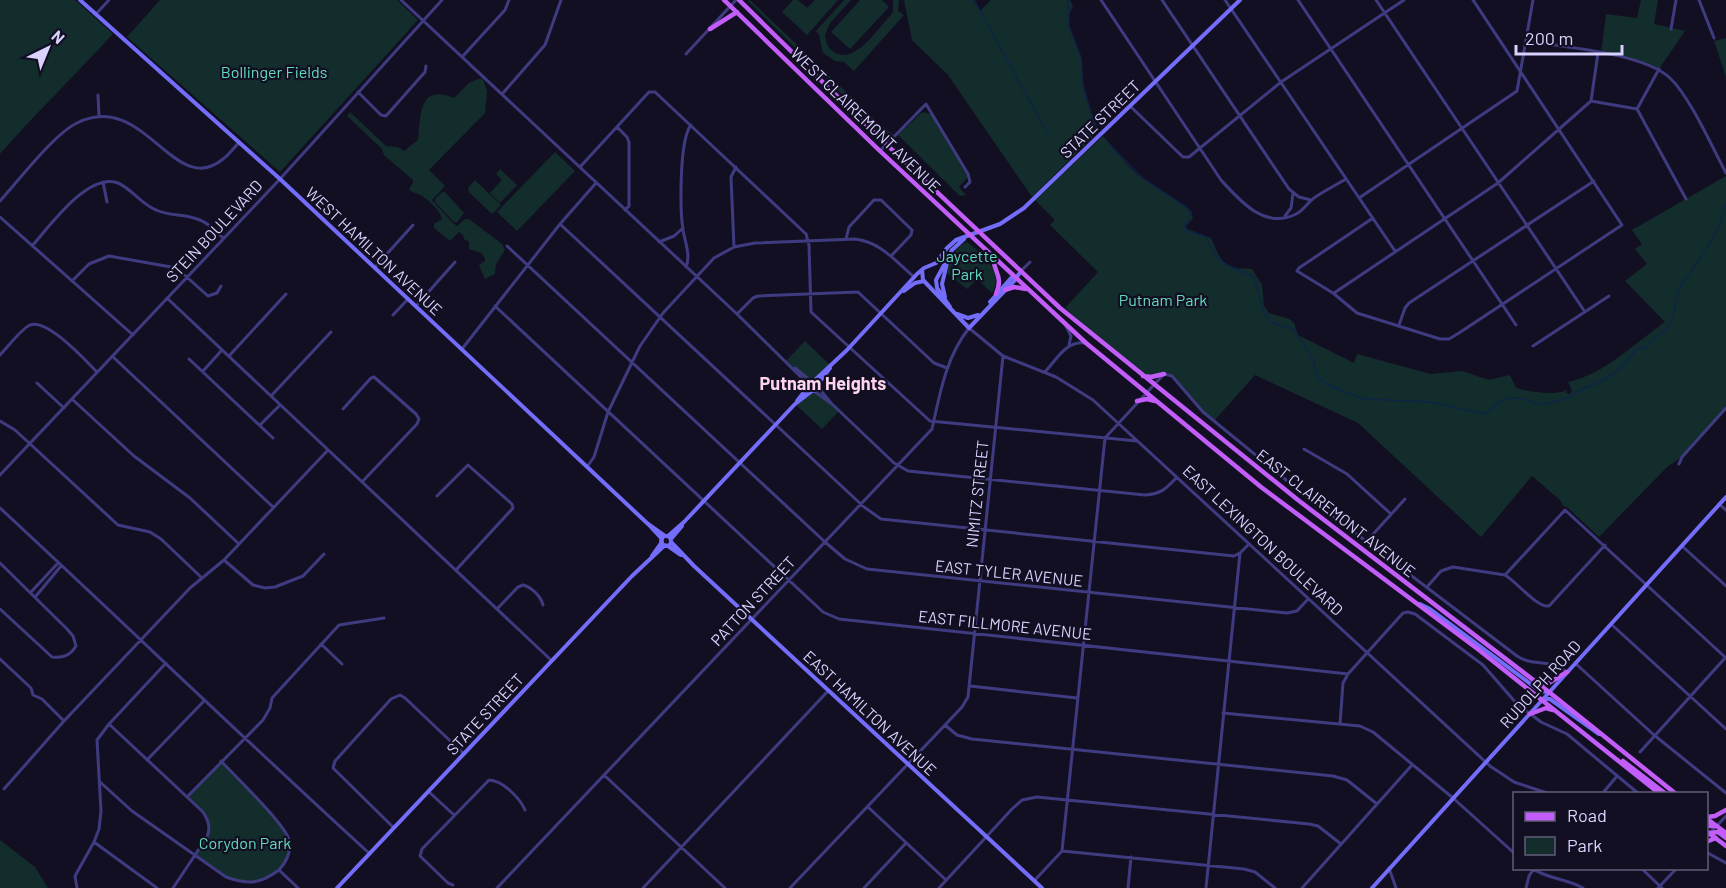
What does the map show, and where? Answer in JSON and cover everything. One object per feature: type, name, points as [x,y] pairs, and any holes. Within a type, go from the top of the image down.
[{"type":"main road","name":"WEST CLAIREMONT AVENUE","points":[[724,0],[880,151],[993,256]]},
{"type":"main road","name":"WEST CLAIREMONT AVENUE","points":[[737,0],[990,242]]},
{"type":"main road","points":[[710,28],[737,12]]},
{"type":"main road","name":"EAST CLAIREMONT AVENUE","points":[[990,242],[1060,308],[1153,385],[1298,500],[1534,680],[1674,792]]},
{"type":"main road","points":[[993,256],[1000,279],[996,294]]},
{"type":"main road","name":"EAST CLAIREMONT AVENUE","points":[[993,256],[1065,325],[1261,487],[1558,712],[1658,792]]},
{"type":"main road","points":[[1005,290],[1014,287],[1028,290]]},
{"type":"main road","points":[[1142,376],[1151,377],[1164,374]]},
{"type":"main road","points":[[1137,401],[1147,399],[1157,402]]},
{"type":"main road","points":[[1534,680],[1544,685],[1567,672]]},
{"type":"main road","points":[[1530,714],[1546,708],[1558,712]]},
{"type":"main road","points":[[1615,758],[1630,764],[1664,792]]},
{"type":"main road","points":[[1708,817],[1726,810]]},
{"type":"main road","points":[[1708,818],[1726,833]]},
{"type":"main road","points":[[1708,825],[1717,826]]},
{"type":"main road","points":[[1708,834],[1718,832],[1726,838]]},
{"type":"main road","points":[[1708,834],[1726,846]]},
{"type":"main road","points":[[1708,842],[1716,838]]},
{"type":"street","name":"WEST HAMILTON AVENUE","points":[[80,0],[280,179],[666,541]]},
{"type":"street","points":[[96,14],[109,0]]},
{"type":"street","points":[[401,0],[898,466],[908,471],[1156,495],[1166,490],[1177,477]]},
{"type":"street","name":"STEIN BOULEVARD","points":[[0,476],[280,179],[442,0]]},
{"type":"street","points":[[463,56],[506,10],[509,0]]},
{"type":"street","points":[[502,94],[544,45],[561,0]]},
{"type":"street","points":[[686,54],[737,0]]},
{"type":"street","points":[[1101,0],[1221,180],[1236,196],[1264,217],[1284,218],[1296,215],[1305,209],[1311,200],[1346,179]]},
{"type":"street","points":[[1162,0],[1293,194],[1311,200]]},
{"type":"street","points":[[1225,0],[1395,251]]},
{"type":"street","name":"STATE STREET","points":[[930,266],[938,261],[953,242],[1000,224],[1024,208],[1240,0]]},
{"type":"street","points":[[1298,0],[1516,325]]},
{"type":"street","points":[[1376,0],[1585,312]]},
{"type":"street","points":[[1130,106],[1183,157],[1189,158],[1281,82],[1404,0]]},
{"type":"street","points":[[1373,218],[1297,271],[1333,293],[1357,313],[1440,339],[1449,339],[1622,225],[1473,0]]},
{"type":"street","points":[[1359,198],[1514,94],[1519,87],[1522,73],[1533,0]]},
{"type":"street","points":[[1671,29],[1676,0]]},
{"type":"street","points":[[1699,0],[1714,38]]},
{"type":"street","points":[[1526,41],[1640,61],[1659,69],[1682,91],[1726,173]]},
{"type":"street","points":[[1333,293],[1498,183],[1591,101],[1598,53]]},
{"type":"street","points":[[358,93],[381,115],[386,116],[425,72],[426,66]]},
{"type":"street","points":[[1637,110],[1659,69]]},
{"type":"street","points":[[580,167],[649,92],[659,94],[806,234],[809,241],[811,312],[930,421],[1138,441]]},
{"type":"street","points":[[98,95],[99,116]]},
{"type":"street","points":[[1591,101],[1637,110]]},
{"type":"street","points":[[880,151],[926,104],[968,174],[970,182],[965,187]]},
{"type":"street","points":[[1637,110],[1686,199]]},
{"type":"street","points":[[0,201],[64,131],[78,122],[99,116],[128,122],[186,166],[205,168],[222,161],[239,142]]},
{"type":"street","points":[[686,267],[688,257],[683,228],[682,169],[687,130],[692,125]]},
{"type":"street","points":[[617,128],[629,142],[629,206],[625,210]]},
{"type":"street","points":[[734,247],[731,177],[736,167]]},
{"type":"street","points":[[1399,325],[1409,303],[1594,181]]},
{"type":"street","points":[[32,246],[84,190],[103,182],[122,185],[154,210],[204,222],[223,238]]},
{"type":"street","points":[[103,182],[107,202]]},
{"type":"street","points":[[462,350],[560,224],[596,183]]},
{"type":"street","points":[[1284,218],[1291,208],[1293,194]]},
{"type":"street","points":[[846,239],[849,227],[874,200],[881,200],[912,230],[911,235],[891,256]]},
{"type":"street","points":[[0,217],[133,335]]},
{"type":"street","points":[[560,224],[872,515],[890,522],[1234,556],[1249,544]]},
{"type":"street","points":[[375,267],[413,225]]},
{"type":"street","points":[[659,242],[674,236],[683,228]]},
{"type":"street","name":"STATE STREET","points":[[936,279],[955,247],[965,238]]},
{"type":"street","points":[[587,467],[594,457],[608,412],[631,361],[660,317],[714,258],[734,247],[762,242],[846,239],[879,246],[914,277]]},
{"type":"street","name":"EAST TYLER AVENUE","points":[[507,246],[825,542],[845,559],[867,569],[1287,613],[1297,611],[1308,598]]},
{"type":"street","points":[[72,281],[88,264],[109,256],[171,267],[187,276],[208,296],[217,293],[221,286]]},
{"type":"street","points":[[946,301],[942,284],[949,257]]},
{"type":"street","points":[[416,306],[455,262]]},
{"type":"street","name":"PATTON STREET","points":[[497,888],[932,429],[954,349],[981,313],[1030,262]]},
{"type":"street","points":[[930,266],[934,270],[936,279],[931,283],[925,282],[921,275],[923,269],[930,266]]},
{"type":"street","name":"STATE STREET","points":[[337,888],[923,269]]},
{"type":"street","name":"PATTON STREET","points":[[987,307],[1011,278],[1015,278]]},
{"type":"street","name":"EAST LEXINGTON BOULEVARD","points":[[936,279],[937,288],[953,312]]},
{"type":"street","name":"STATE STREET","points":[[900,293],[915,283],[925,282]]},
{"type":"street","name":"EAST LEXINGTON BOULEVARD","points":[[925,282],[969,328],[1003,356],[1045,372],[1078,389],[1118,422],[1486,762],[1514,782],[1544,792]]},
{"type":"street","points":[[737,314],[758,296],[858,292],[934,363],[947,368]]},
{"type":"street","points":[[229,356],[286,294]]},
{"type":"street","points":[[1533,346],[1610,296]]},
{"type":"street","points":[[167,298],[552,661]]},
{"type":"street","points":[[393,315],[408,299]]},
{"type":"street","name":"EAST FILLMORE AVENUE","points":[[495,306],[823,612],[839,619],[1347,674]]},
{"type":"street","points":[[953,312],[968,318],[981,313]]},
{"type":"street","points":[[0,355],[27,326],[38,324],[49,328],[98,372]]},
{"type":"street","points":[[1065,325],[1071,336],[1069,345]]},
{"type":"street","points":[[271,396],[331,332]]},
{"type":"street","points":[[1045,372],[1069,345],[1077,342],[1086,343]]},
{"type":"street","points":[[202,371],[222,350]]},
{"type":"street","points":[[112,356],[273,507]]},
{"type":"street","name":"NIMITZ STREET","points":[[790,888],[945,726],[968,697],[1003,356]]},
{"type":"street","points":[[189,359],[273,438]]},
{"type":"street","points":[[1034,881],[1062,850],[1105,438],[1164,374],[1172,376],[1196,406],[1296,488],[1521,659],[1553,663],[1567,672]]},
{"type":"street","points":[[343,409],[374,377],[419,419],[417,424],[362,482]]},
{"type":"street","points":[[38,383],[64,408]]},
{"type":"street","points":[[72,400],[134,456],[190,498],[239,544]]},
{"type":"street","points":[[260,425],[280,405]]},
{"type":"street","points":[[1679,464],[1682,457],[1726,408]]},
{"type":"street","points":[[0,421],[15,430],[118,525],[150,532],[161,539],[202,578]]},
{"type":"street","points":[[1305,449],[1347,474],[1391,514]]},
{"type":"street","points":[[4,789],[64,721],[190,588],[224,560],[328,450]]},
{"type":"street","points":[[437,496],[468,465],[512,504],[513,508],[456,570]]},
{"type":"street","name":"RUDOLPH ROAD","points":[[1372,888],[1726,497]]},
{"type":"street","points":[[1366,542],[1405,499]]},
{"type":"street","points":[[1719,504],[1726,510]]},
{"type":"street","points":[[0,508],[243,738],[370,854]]},
{"type":"street","points":[[1505,575],[1565,510],[1726,657],[1640,752]]},
{"type":"street","name":"EAST HAMILTON AVENUE","points":[[666,541],[1042,888]]},
{"type":"street","points":[[1427,587],[1441,571],[1453,567],[1505,575],[1541,606],[1547,607],[1605,545]]},
{"type":"street","points":[[1682,546],[1726,586]]},
{"type":"street","points":[[1206,888],[1240,553]]},
{"type":"street","points":[[224,560],[253,585],[265,588],[275,587],[303,576],[324,554]]},
{"type":"street","points":[[0,563],[73,636],[76,646],[72,652],[60,658],[46,654],[0,609]]},
{"type":"street","points":[[31,592],[60,564]]},
{"type":"street","points":[[35,597],[60,564]]},
{"type":"street","points":[[497,609],[518,586],[523,585],[528,586],[543,604]]},
{"type":"street","points":[[1415,603],[1430,609],[1540,691],[1549,692]]},
{"type":"street","points":[[1340,724],[1343,683],[1347,674],[1406,612],[1414,614],[1483,665],[1512,699],[1530,714],[1541,722],[1567,734],[1636,792]]},
{"type":"street","points":[[187,797],[262,720],[270,708],[272,698],[339,625],[384,618]]},
{"type":"street","points":[[1611,624],[1726,729]]},
{"type":"street","points":[[321,644],[342,664]]},
{"type":"street","points":[[0,659],[29,686],[33,695],[42,699],[64,721]]},
{"type":"street","points":[[77,888],[75,876],[99,829],[101,811],[98,740],[109,724],[166,663]]},
{"type":"street","points":[[1575,663],[1654,735],[1726,792]]},
{"type":"street","points":[[970,686],[1077,698]]},
{"type":"street","points":[[643,888],[828,691]]},
{"type":"street","points":[[394,828],[333,768],[335,760],[391,699],[400,695],[405,698],[464,754]]},
{"type":"street","points":[[1542,700],[1550,699],[1590,730],[1610,741]]},
{"type":"street","points":[[147,760],[204,701]]},
{"type":"street","points":[[1223,713],[1360,726],[1373,732],[1513,851]]},
{"type":"street","points":[[109,724],[203,812],[208,820],[210,831],[173,888]]},
{"type":"street","points":[[945,726],[957,735],[972,739],[1334,776],[1347,780],[1377,804]]},
{"type":"street","points":[[99,782],[132,811],[226,877],[240,882],[266,879],[279,870],[286,861],[290,849],[289,838],[274,818],[221,761]]},
{"type":"street","points":[[1302,888],[1412,765]]},
{"type":"street","points":[[604,776],[725,888]]},
{"type":"street","points":[[1604,792],[1617,777]]},
{"type":"street","points":[[453,885],[420,856],[422,849],[454,815],[489,780],[498,781],[522,804],[525,810]]},
{"type":"street","points":[[429,792],[454,815]]},
{"type":"street","points":[[939,888],[1022,800],[1037,797],[1318,826],[1341,844]]},
{"type":"street","points":[[868,807],[946,880]]},
{"type":"street","points":[[1708,834],[1726,816]]},
{"type":"street","points":[[94,842],[157,888]]},
{"type":"street","points":[[864,888],[906,843]]},
{"type":"street","points":[[1062,850],[1244,869],[1255,872],[1275,888]]},
{"type":"street","points":[[1708,853],[1726,862]]},
{"type":"street","points":[[1128,888],[1131,857]]},
{"type":"street","points":[[1389,868],[1396,888]]},
{"type":"street","points":[[279,870],[298,888]]},
{"type":"street","points":[[1526,888],[1532,870]]},
{"type":"street","points":[[1534,870],[1583,888]]},
{"type":"street","points":[[1643,870],[1660,887],[1675,870]]},
{"type":"green space","points":[[0,0],[75,0],[113,34],[0,154]]},
{"type":"green space","name":"Bollinger Fields","points":[[160,0],[397,0],[418,20],[280,172],[127,37]]},
{"type":"green space","points":[[750,0],[894,135],[888,138],[884,136],[748,1]]},
{"type":"green space","points":[[793,0],[798,0],[807,8],[815,0],[838,0],[807,35],[782,12]]},
{"type":"green space","points":[[844,0],[851,0],[830,23],[825,35],[830,48],[842,55],[857,50],[872,37],[893,11],[893,0],[899,0],[898,11],[904,15],[854,71],[844,62],[835,61],[823,53],[816,31]]},
{"type":"green space","points":[[860,0],[882,0],[889,7],[850,49],[831,32]]},
{"type":"green space","points":[[904,0],[973,0],[980,11],[991,0],[1070,0],[1073,6],[1069,27],[1081,59],[1085,95],[1099,131],[1032,197],[948,75],[912,40]]},
{"type":"green space","points":[[1641,0],[1658,0],[1654,24],[1685,31],[1659,69],[1639,61],[1601,54],[1606,14],[1637,18]]},
{"type":"green space","points":[[1726,38],[1726,77],[1714,41]]},
{"type":"green space","points":[[483,79],[487,91],[485,113],[429,170],[445,186],[432,200],[453,223],[457,226],[465,219],[469,219],[502,244],[505,250],[496,264],[495,274],[485,279],[479,265],[485,261],[481,253],[469,249],[469,242],[459,232],[450,241],[434,228],[434,224],[442,219],[437,210],[425,198],[409,189],[413,180],[384,155],[382,149],[347,116],[350,112],[386,146],[398,147],[404,151],[418,140],[421,112],[428,98],[442,95],[454,98],[469,83]]},
{"type":"green space","points":[[922,112],[931,114],[968,177],[959,187],[966,195],[960,196],[898,135]]},
{"type":"green space","name":"Putnam Park","points":[[1103,136],[1136,173],[1178,201],[1190,212],[1193,218],[1186,226],[1187,229],[1211,238],[1220,257],[1227,264],[1237,268],[1252,269],[1262,285],[1264,306],[1269,313],[1289,319],[1294,323],[1298,335],[1354,363],[1357,354],[1431,374],[1462,371],[1489,380],[1510,375],[1516,388],[1542,393],[1567,390],[1566,393],[1570,394],[1572,391],[1568,382],[1582,378],[1607,365],[1665,322],[1625,281],[1647,264],[1635,249],[1642,244],[1632,230],[1726,176],[1726,408],[1682,457],[1667,467],[1599,537],[1532,476],[1481,537],[1358,423],[1255,375],[1214,421],[1196,406],[1170,375],[1142,376],[1065,308],[1098,272],[1050,225],[1055,220],[1035,200]]},
{"type":"green space","points":[[555,152],[575,171],[517,231],[497,212]]},
{"type":"green space","points":[[500,169],[517,185],[500,203],[490,193],[502,180],[496,174]]},
{"type":"green space","points":[[475,180],[501,205],[492,214],[469,192],[468,188]]},
{"type":"green space","points":[[442,192],[445,192],[464,213],[457,222],[454,222],[435,202]]},
{"type":"green space","name":"Jaycette Park","points":[[967,242],[985,258],[994,271],[996,278],[992,293],[977,279],[967,289],[947,273],[953,254]]},
{"type":"green space","points":[[805,341],[831,366],[818,387],[839,411],[822,429],[795,404],[808,384],[786,361]]},
{"type":"green space","name":"Corydon Park","points":[[221,761],[268,810],[289,838],[291,848],[289,857],[284,865],[268,877],[239,882],[222,875],[196,855],[210,831],[203,812],[187,797]]},
{"type":"green space","points":[[0,840],[35,867],[48,888],[0,888]]},
{"type":"waterway","points":[[974,0],[1049,136]]},
{"type":"waterway","points":[[1068,0],[1069,27],[1081,58],[1083,86],[1096,130]]},
{"type":"waterway","points":[[1107,142],[1142,178],[1191,212],[1184,226],[1186,231],[1207,238],[1215,255],[1227,265],[1252,276],[1268,319],[1275,324],[1292,328],[1314,362],[1317,376],[1325,384],[1363,399],[1431,402],[1484,414],[1507,399],[1519,398],[1543,404],[1567,397],[1606,378],[1620,368],[1637,348],[1648,346],[1670,324],[1681,286],[1719,226],[1725,205]]},
{"type":"district","name":"Putnam Heights","points":[[823,384]]}]
